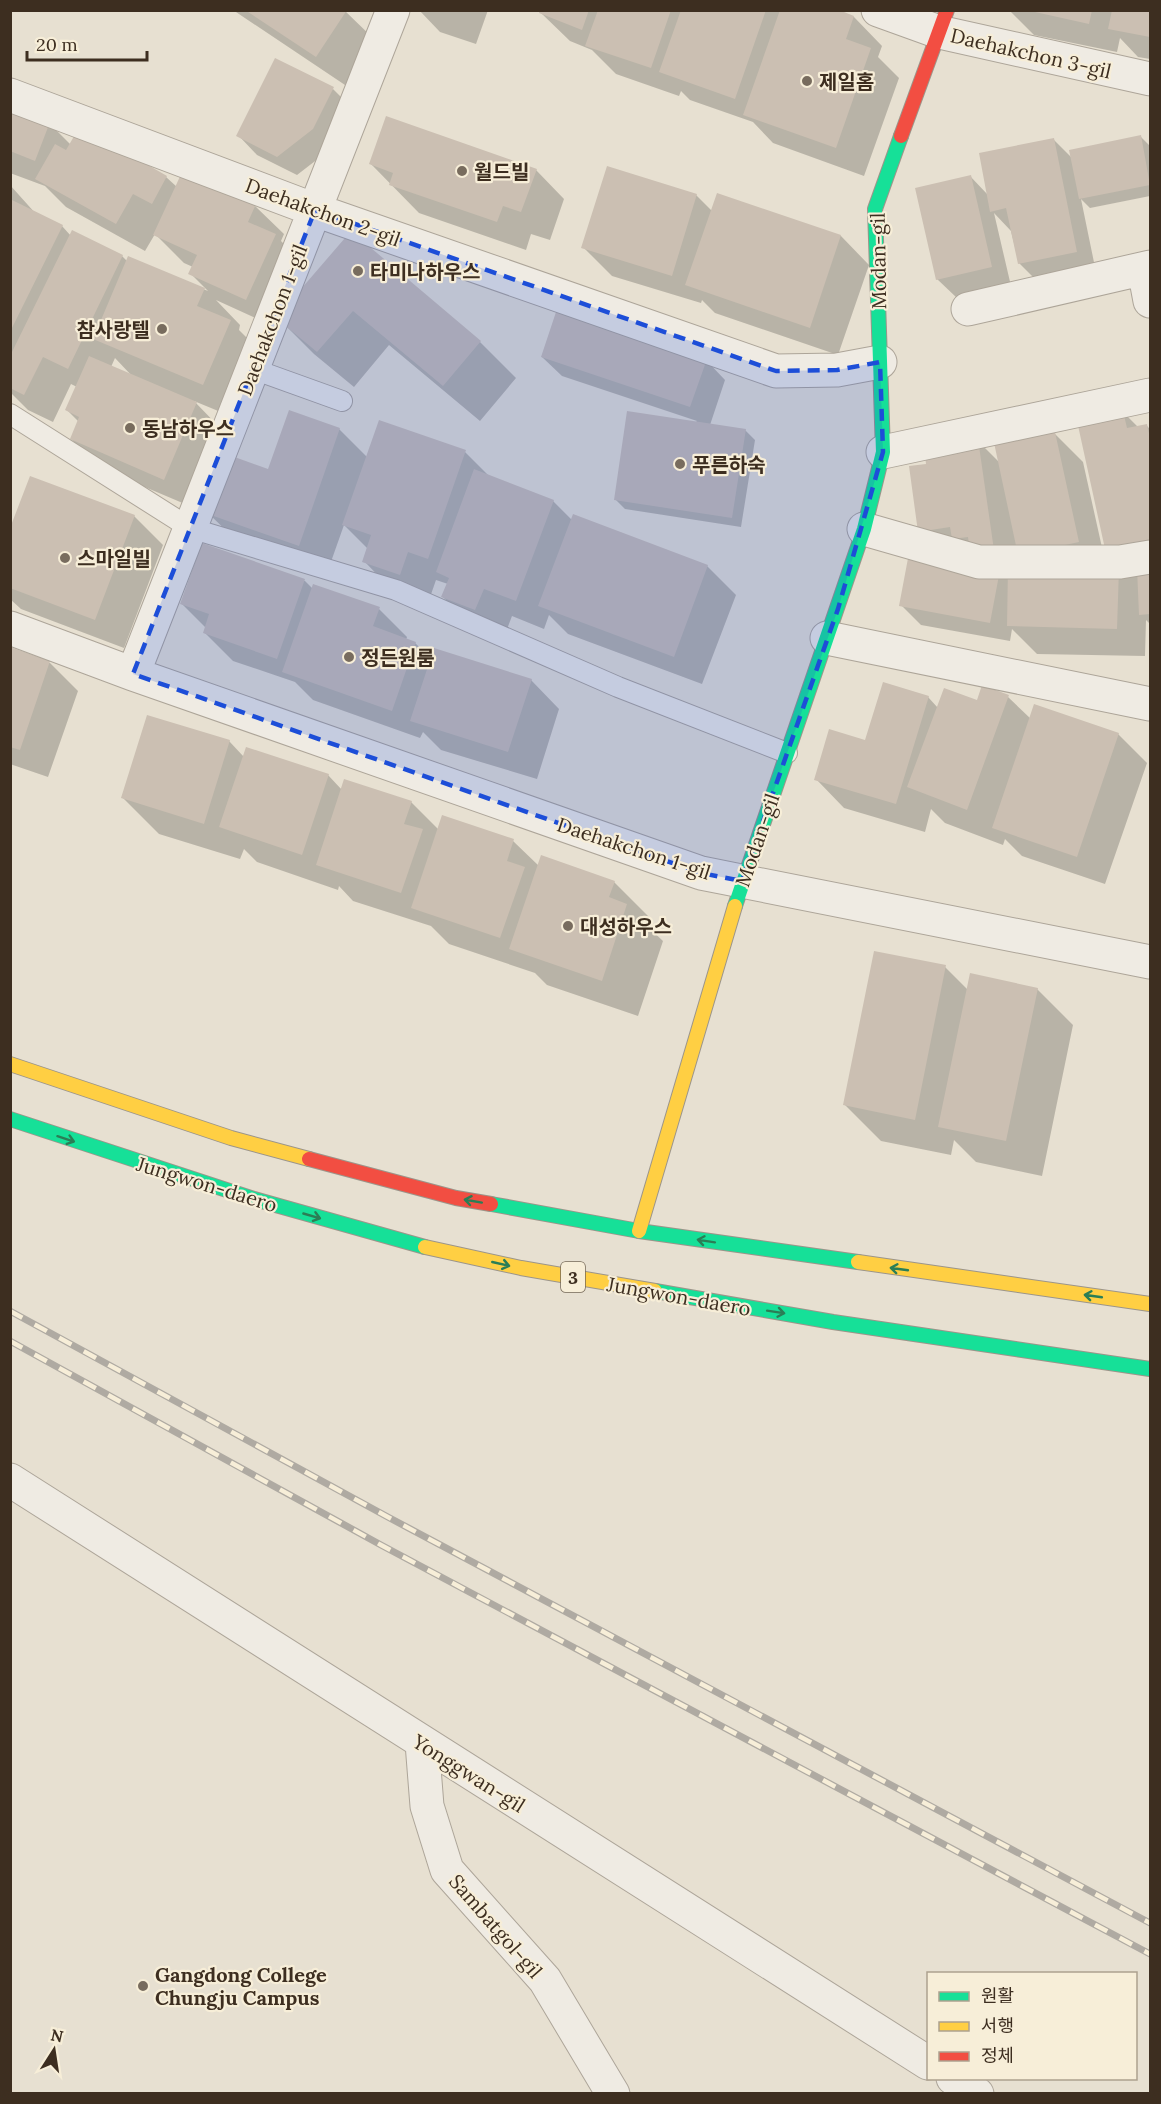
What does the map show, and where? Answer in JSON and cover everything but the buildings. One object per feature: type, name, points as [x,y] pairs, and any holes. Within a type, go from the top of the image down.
[{"type":"main road","name":"Modan-gil","points":[[639,1231],[742,881],[864,529],[883,452],[875,208],[943,22]]},
{"type":"main road","points":[[10,1064],[231,1138],[456,1198],[639,1231],[1150,1304]]},
{"type":"main road","name":"Jungwon-daero","points":[[10,1119],[254,1199],[399,1241],[510,1266],[821,1320],[1150,1369]]},
{"type":"street","name":"Daehakchon 3-gil","points":[[878,10],[943,22],[1150,80]]},
{"type":"street","name":"Daehakchon 1-gil","points":[[134,674],[315,210],[385,14]]},
{"type":"street","name":"Daehakchon 2-gil","points":[[10,95],[315,210],[776,371],[837,370],[880,362]]},
{"type":"street","points":[[968,309],[1147,268],[1150,301]]},
{"type":"street","points":[[883,452],[1150,395]]},
{"type":"street","points":[[864,529],[979,561],[1120,562],[1150,557]]},
{"type":"street","name":"Daehakchon 1-gil","points":[[10,628],[134,674],[701,873],[1150,962]]},
{"type":"street","points":[[827,638],[1150,704]]},
{"type":"street","name":"Yonggwan-gil","points":[[10,1480],[927,2062]]},
{"type":"street","name":"Sambatgol-gil","points":[[422,1743],[427,1806],[447,1870],[545,1980],[612,2094]]},
{"type":"street","points":[[955,2080],[977,2094]]},
{"type":"lane","points":[[253,369],[342,401]]},
{"type":"lane","points":[[10,414],[190,528],[396,590],[618,687],[787,753]]},
{"type":"highlighted area","points":[[315,210],[776,371],[837,370],[880,362],[883,452],[838,609],[742,881],[701,873],[133,674]]},
{"type":"railway","points":[[10,1311],[386,1516],[1150,1923]]},
{"type":"railway","points":[[10,1341],[381,1545],[1150,1954]]},
{"type":"traffic: fast","points":[[735,906],[864,529],[883,452],[875,209],[901,136]]},
{"type":"traffic: fast","points":[[10,1119],[254,1199],[425,1247]]},
{"type":"traffic: fast","points":[[491,1204],[639,1231],[858,1262]]},
{"type":"traffic: fast","points":[[655,1291],[833,1322],[1150,1369]]},
{"type":"traffic: slow","points":[[639,1231],[735,906]]},
{"type":"traffic: slow","points":[[10,1064],[231,1138],[309,1159]]},
{"type":"traffic: slow","points":[[425,1247],[521,1268],[655,1291]]},
{"type":"traffic: slow","points":[[858,1262],[1150,1304]]},
{"type":"traffic: jam","points":[[901,136],[947,10]]},
{"type":"traffic: jam","points":[[309,1159],[456,1198],[491,1204]]},
{"type":"place","name":"제일홈","points":[[807,81]]},
{"type":"place","name":"월드빌","points":[[462,171]]},
{"type":"place","name":"타미나하우스","points":[[358,271]]},
{"type":"place","name":"참사랑텔","points":[[162,329]]},
{"type":"place","name":"동남하우스","points":[[130,428]]},
{"type":"place","name":"푸른하숙","points":[[680,464]]},
{"type":"place","name":"스마일빌","points":[[65,558]]},
{"type":"place","name":"정든원룸","points":[[349,657]]},
{"type":"place","name":"대성하우스","points":[[568,926]]},
{"type":"place","name":"Gangdong College Chungju Campus","points":[[143,1986]]}]
